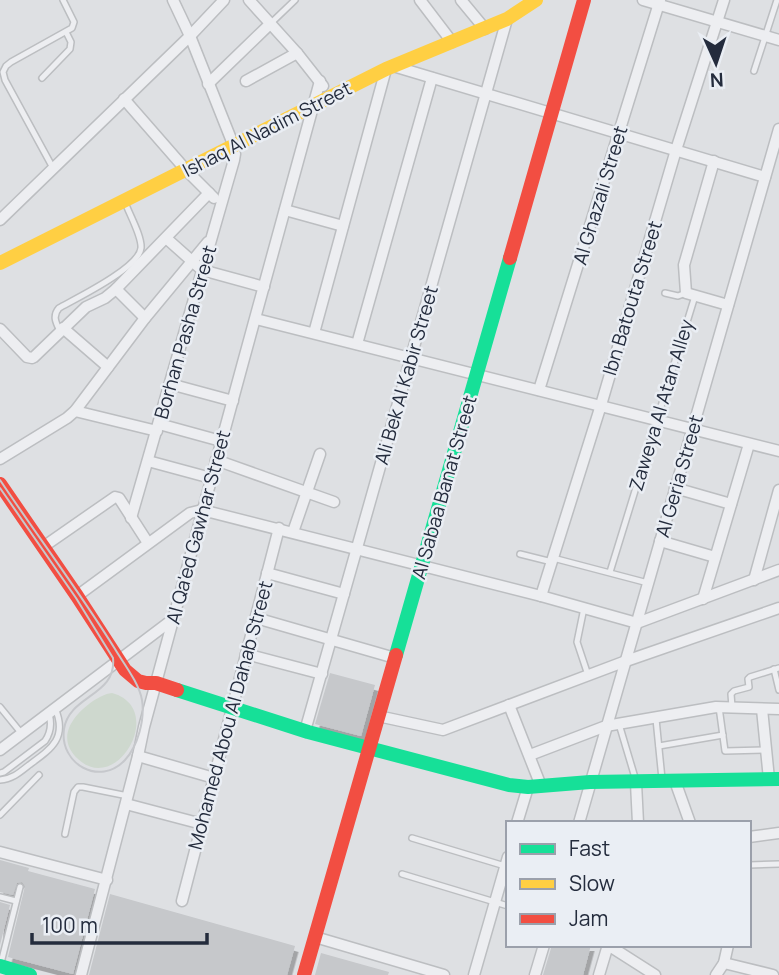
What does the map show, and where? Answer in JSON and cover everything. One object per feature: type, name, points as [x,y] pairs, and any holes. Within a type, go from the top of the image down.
[{"type":"main road","name":"Al Sabaa Banat Street","points":[[304,975],[584,0]]},
{"type":"main road","name":"Ishaq Al Nadim Street","points":[[0,263],[390,68],[507,19],[526,3]]},
{"type":"main road","points":[[0,484],[132,679],[143,684],[156,683],[305,731],[509,785],[774,779]]},
{"type":"main road","points":[[2,968],[30,975]]},
{"type":"street","points":[[173,0],[233,145]]},
{"type":"street","points":[[0,220],[224,0]]},
{"type":"street","points":[[249,0],[320,81],[329,98]]},
{"type":"street","points":[[461,0],[485,29]]},
{"type":"street","points":[[643,0],[660,2],[779,40]]},
{"type":"street","name":"Ibn Batouta Street","points":[[541,596],[724,0]]},
{"type":"street","points":[[426,2],[452,42]]},
{"type":"street","name":"Al Ghazali Street","points":[[540,390],[660,2]]},
{"type":"street","name":"Ali Bek Al Kabir Street","points":[[305,731],[507,19]]},
{"type":"street","points":[[208,84],[270,24]]},
{"type":"street","points":[[246,81],[297,53]]},
{"type":"street","points":[[314,333],[390,68],[432,78],[765,177]]},
{"type":"street","points":[[356,344],[432,78]]},
{"type":"street","name":"Al Qa'ed Gawhar Street","points":[[81,975],[172,620],[320,81]]},
{"type":"street","points":[[124,99],[186,170],[221,205]]},
{"type":"street","name":"Al Geria Street","points":[[580,821],[779,129]]},
{"type":"street","name":"Borhan Pasha Street","points":[[131,518],[234,160],[233,145]]},
{"type":"street","name":"Zaweya Al Atan Alley","points":[[691,295],[684,265],[714,161]]},
{"type":"street","points":[[0,329],[29,358],[34,357],[86,307],[116,289],[209,193]]},
{"type":"street","points":[[285,210],[343,226]]},
{"type":"street","points":[[0,459],[75,411],[145,318],[212,237]]},
{"type":"street","points":[[166,238],[202,270],[264,287]]},
{"type":"street","points":[[116,289],[145,318]]},
{"type":"street","points":[[691,295],[728,305]]},
{"type":"street","points":[[256,319],[779,451]]},
{"type":"street","points":[[62,330],[108,368]]},
{"type":"street","points":[[170,384],[233,401]]},
{"type":"street","points":[[75,411],[221,441]]},
{"type":"street","points":[[703,599],[748,444]]},
{"type":"street","points":[[293,532],[320,454]]},
{"type":"street","points":[[216,460],[334,502]]},
{"type":"street","points":[[148,461],[211,478]]},
{"type":"street","points":[[675,488],[731,505]]},
{"type":"street","points":[[754,580],[779,490]]},
{"type":"street","points":[[43,547],[114,497],[119,498],[148,543]]},
{"type":"street","points":[[77,596],[190,513],[202,509],[637,623],[779,570]]},
{"type":"street","name":"Mohamed Abou Al Dahab Street","points":[[182,901],[279,528]]},
{"type":"street","points":[[660,541],[715,557]]},
{"type":"street","points":[[267,573],[344,594]]},
{"type":"street","points":[[378,716],[441,730],[779,608]]},
{"type":"street","points":[[256,618],[395,658]]},
{"type":"street","points":[[0,750],[172,620]]},
{"type":"street","points":[[246,654],[321,674]]},
{"type":"street","points":[[509,705],[530,755],[534,786],[518,821]]},
{"type":"street","points":[[530,755],[607,726],[719,707],[779,709]]},
{"type":"street","points":[[762,709],[766,750],[774,779]]},
{"type":"street","points":[[138,756],[214,778]]},
{"type":"street","points":[[669,782],[689,821]]},
{"type":"street","points":[[636,783],[638,821]]},
{"type":"street","points":[[127,800],[202,824]]},
{"type":"street","points":[[751,837],[779,833]]},
{"type":"street","points":[[0,852],[107,880]]},
{"type":"street","points":[[474,975],[506,866]]},
{"type":"street","points":[[314,937],[438,974]]},
{"type":"street","points":[[535,975],[543,947]]},
{"type":"street","points":[[599,975],[607,947]]},
{"type":"street","points":[[611,947],[656,975]]},
{"type":"street","points":[[717,975],[727,947]]},
{"type":"street","points":[[723,963],[773,975]]},
{"type":"lane","points":[[53,168],[3,72],[11,62],[72,28],[74,22],[63,0]]},
{"type":"lane","points":[[270,24],[295,0]]},
{"type":"lane","points":[[754,71],[778,0]]},
{"type":"lane","points":[[41,78],[70,49],[71,42],[66,32]]},
{"type":"lane","points":[[62,330],[54,318],[59,308],[107,281],[139,255],[139,239],[124,201]]},
{"type":"lane","points":[[664,293],[691,295]]},
{"type":"lane","name":"Zaweya Al Atan Alley","points":[[610,572],[657,420],[691,295]]},
{"type":"lane","points":[[520,554],[610,572],[648,583]]},
{"type":"lane","points":[[584,608],[577,642],[588,675]]},
{"type":"lane","points":[[732,707],[731,695],[749,687],[748,679],[751,676],[777,668],[779,690]]},
{"type":"lane","points":[[0,707],[22,734]]},
{"type":"lane","points":[[719,707],[726,752],[766,750]]},
{"type":"lane","points":[[0,780],[10,779],[51,748],[60,729],[59,718],[51,710]]},
{"type":"lane","points":[[0,772],[4,772],[45,741],[51,727],[51,710]]},
{"type":"lane","points":[[656,718],[659,746],[669,782]]},
{"type":"lane","points":[[619,724],[636,783]]},
{"type":"lane","points":[[659,746],[723,735]]},
{"type":"lane","points":[[0,815],[41,777],[31,764]]},
{"type":"lane","points":[[65,834],[74,792],[78,787],[83,786],[127,800]]},
{"type":"lane","points":[[412,838],[506,863]]},
{"type":"lane","points":[[751,865],[779,864]]},
{"type":"lane","points":[[402,874],[506,905]]},
{"type":"lane","points":[[2,968],[20,887]]},
{"type":"lane","points":[[0,897],[16,901]]},
{"type":"shaded area","points":[[112,693],[128,702],[135,715],[136,730],[130,746],[120,758],[108,766],[93,767],[78,759],[71,751],[67,735],[69,727],[79,713],[93,701]]},
{"type":"building","points":[[330,673],[375,685],[361,736],[315,724]]},
{"type":"building","points":[[0,860],[29,868],[28,871],[95,889],[73,974],[8,957],[25,886],[22,882],[17,883],[13,895],[0,892]]},
{"type":"building","points":[[110,894],[295,946],[287,975],[89,975]]},
{"type":"building","points":[[0,902],[10,905],[0,945]]},
{"type":"building","points":[[551,947],[590,947],[583,975],[543,975]]},
{"type":"building","points":[[321,953],[389,972],[388,975],[315,975]]},
{"type":"tram line","points":[[0,480],[87,606],[138,687],[143,707],[140,732],[130,754],[115,768],[104,771],[83,768],[68,752],[64,741],[68,718],[74,709],[108,680],[113,658],[76,598],[0,488]]},
{"type":"traffic: fast","points":[[396,655],[510,258]]},
{"type":"traffic: fast","points":[[177,690],[308,732],[509,785],[528,787],[590,782],[779,779]]},
{"type":"traffic: fast","points":[[0,966],[30,975]]},
{"type":"traffic: slow","points":[[0,263],[386,69],[507,19],[536,0]]},
{"type":"traffic: jam","points":[[510,258],[584,0]]},
{"type":"traffic: jam","points":[[0,484],[125,670],[138,681],[177,690]]},
{"type":"traffic: jam","points":[[304,975],[396,655]]}]
